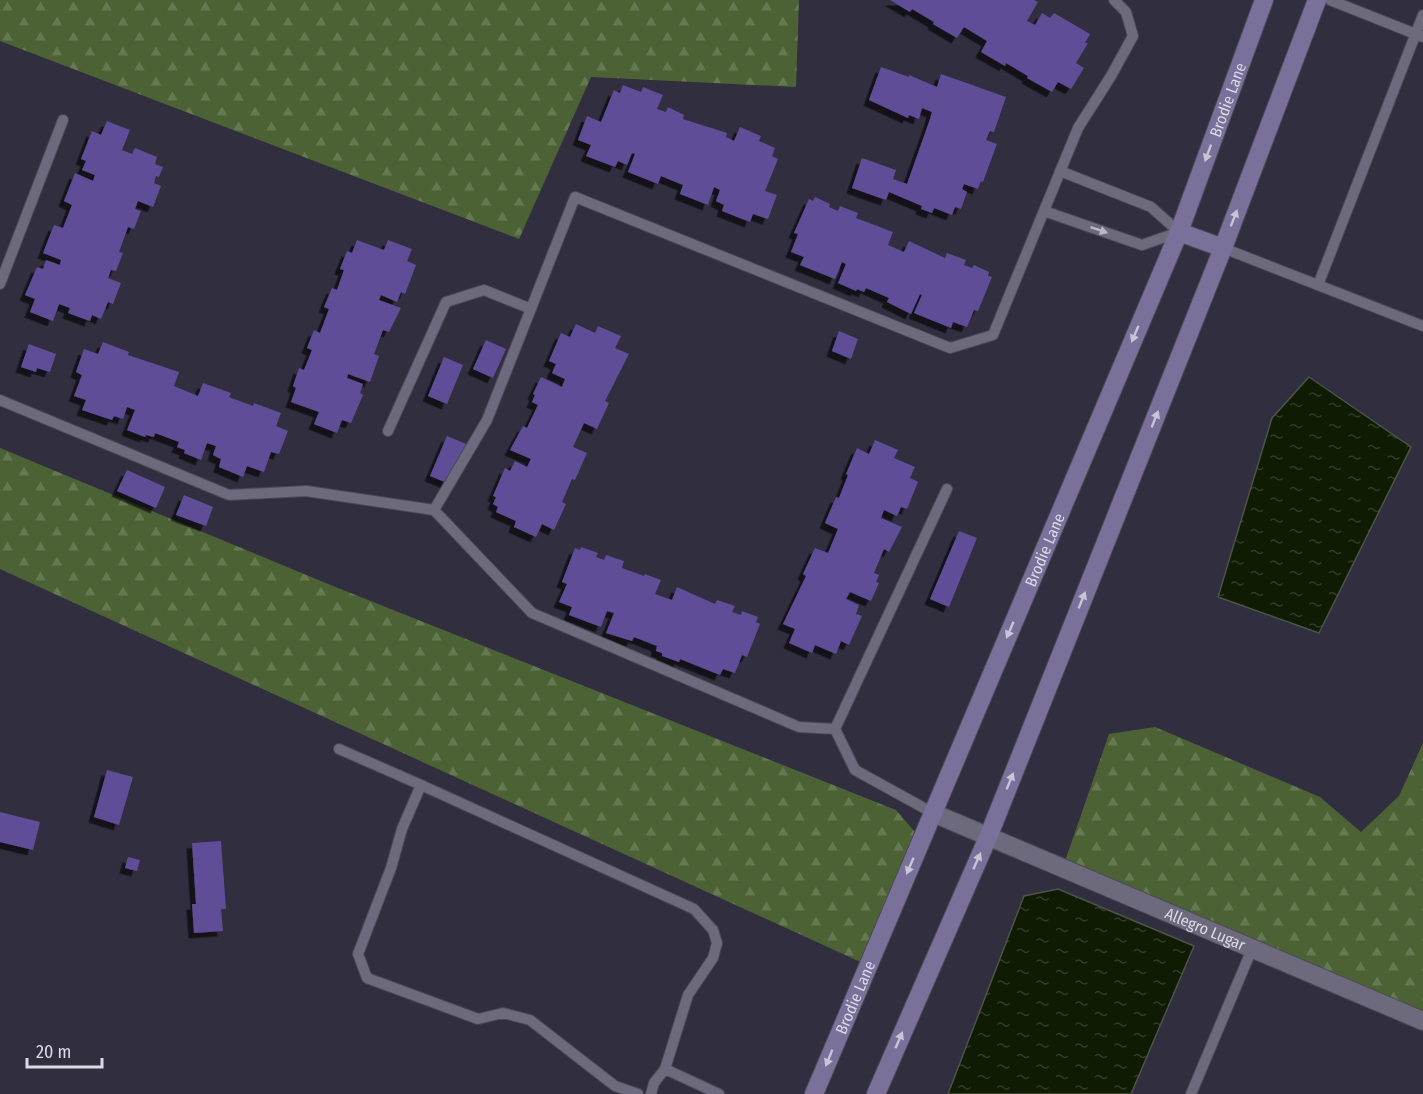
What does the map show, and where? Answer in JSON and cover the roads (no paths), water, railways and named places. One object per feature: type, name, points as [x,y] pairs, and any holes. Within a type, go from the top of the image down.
[{"type":"main road","name":"Brodie Lane","points":[[814,1094],[1179,232],[1264,0]]},
{"type":"main road","points":[[876,1094],[988,835],[1223,248],[1317,0]]},
{"type":"main road","points":[[1179,232],[1223,248]]},
{"type":"street","name":"Allegro Lugar","points":[[933,813],[1423,1021]]},
{"type":"lane","points":[[434,510],[487,420],[575,197],[950,348],[993,334],[1078,128],[1111,76],[1132,36],[1126,12],[1113,0]]},
{"type":"lane","points":[[1330,0],[1419,35]]},
{"type":"lane","points":[[1318,285],[1419,35],[1423,15]]},
{"type":"lane","points":[[0,284],[63,120]]},
{"type":"lane","points":[[1044,211],[1142,245],[1179,232],[1151,207],[1060,171]]},
{"type":"lane","points":[[1223,248],[1423,326]]},
{"type":"lane","points":[[388,431],[446,302],[484,290],[531,309]]},
{"type":"lane","points":[[0,400],[229,495],[306,491],[434,510],[531,613],[799,727],[835,729]]},
{"type":"lane","points":[[835,729],[947,489]]},
{"type":"lane","points":[[835,729],[855,770],[933,813]]},
{"type":"lane","points":[[339,749],[694,909],[713,930],[717,943],[713,958],[688,995],[665,1069],[654,1083],[651,1094]]},
{"type":"lane","points":[[421,785],[402,829],[391,868],[358,954],[367,978],[478,1019],[503,1013],[530,1020],[615,1086],[638,1094]]},
{"type":"lane","points":[[1191,1094],[1252,950]]},
{"type":"lane","points":[[665,1069],[719,1094]]},
{"type":"water","points":[[1309,377],[1411,447],[1319,633],[1218,597],[1272,418]]},
{"type":"water","points":[[1058,889],[1194,946],[1131,1094],[948,1094],[1024,896]]}]
